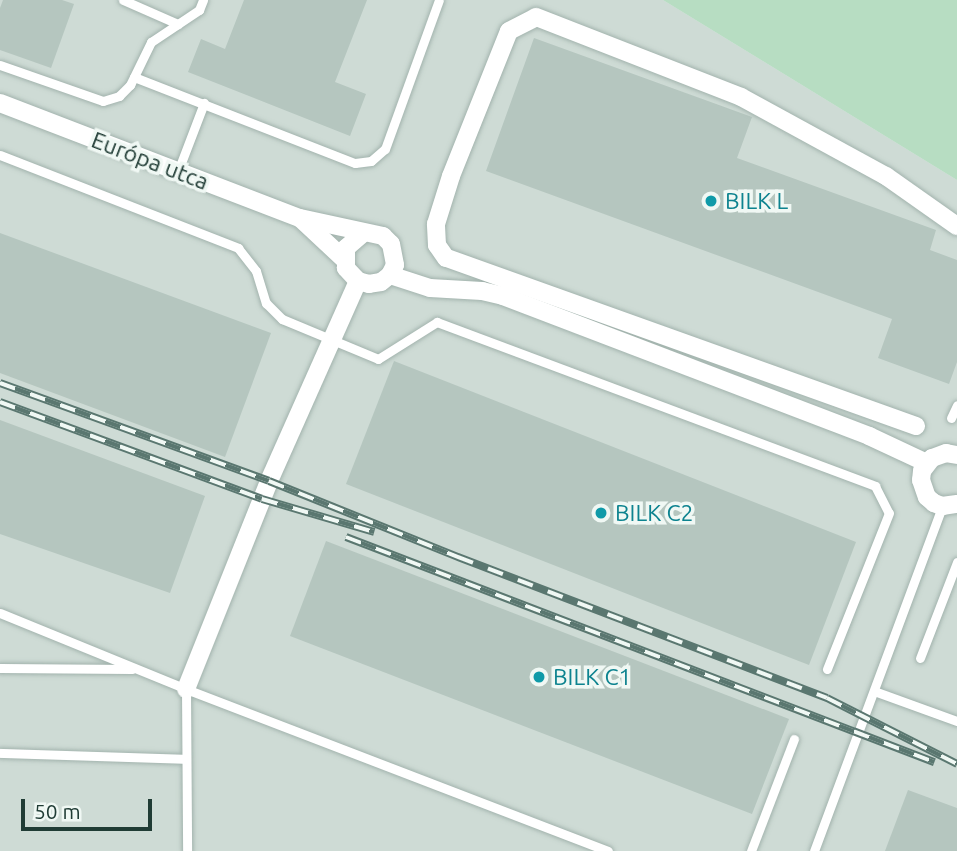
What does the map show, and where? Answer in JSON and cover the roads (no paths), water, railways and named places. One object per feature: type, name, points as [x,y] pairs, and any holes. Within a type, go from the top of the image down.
[{"type":"street","points":[[916,426],[446,258],[436,245],[436,224],[451,176],[509,31],[536,17],[741,97],[886,176],[957,226]]},
{"type":"street","name":"Európa utca","points":[[0,103],[300,218],[362,234],[383,236],[391,244],[395,254],[390,275]]},
{"type":"street","name":"Európa utca","points":[[300,218],[344,259],[351,275],[358,281]]},
{"type":"street","points":[[344,259],[353,239],[362,234]]},
{"type":"street","points":[[186,689],[269,481],[358,281],[369,284],[381,282],[390,275],[430,288],[482,291],[503,296],[869,436],[941,458]]},
{"type":"street","points":[[950,505],[927,497],[921,480],[957,441]]},
{"type":"lane","points":[[125,0],[178,24]]},
{"type":"lane","points":[[0,65],[103,101],[119,96],[134,77],[151,42],[199,10],[203,0]]},
{"type":"lane","points":[[134,77],[355,163],[371,161],[385,149],[439,0]]},
{"type":"lane","points":[[178,171],[204,103]]},
{"type":"lane","points":[[0,155],[238,248],[256,271],[266,303],[282,319],[378,359],[436,323],[875,486],[889,513],[827,669]]},
{"type":"lane","points":[[951,418],[957,405]]},
{"type":"lane","points":[[814,851],[874,691],[950,505]]},
{"type":"lane","points":[[920,658],[957,562]]},
{"type":"lane","points":[[0,613],[186,689],[608,851]]},
{"type":"lane","points":[[0,668],[137,669]]},
{"type":"lane","points":[[186,689],[187,851]]},
{"type":"lane","points":[[874,691],[957,721]]},
{"type":"lane","points":[[751,851],[793,739]]},
{"type":"lane","points":[[0,752],[186,759]]},
{"type":"railway","points":[[0,383],[269,481],[458,557],[827,698],[957,764]]},
{"type":"railway","points":[[0,402],[262,499],[374,532]]},
{"type":"railway","points":[[346,537],[934,762]]},
{"type":"place","name":"BILK L","points":[[711,201]]},
{"type":"place","name":"BILK C2","points":[[601,513]]},
{"type":"place","name":"BILK C1","points":[[539,677]]}]
